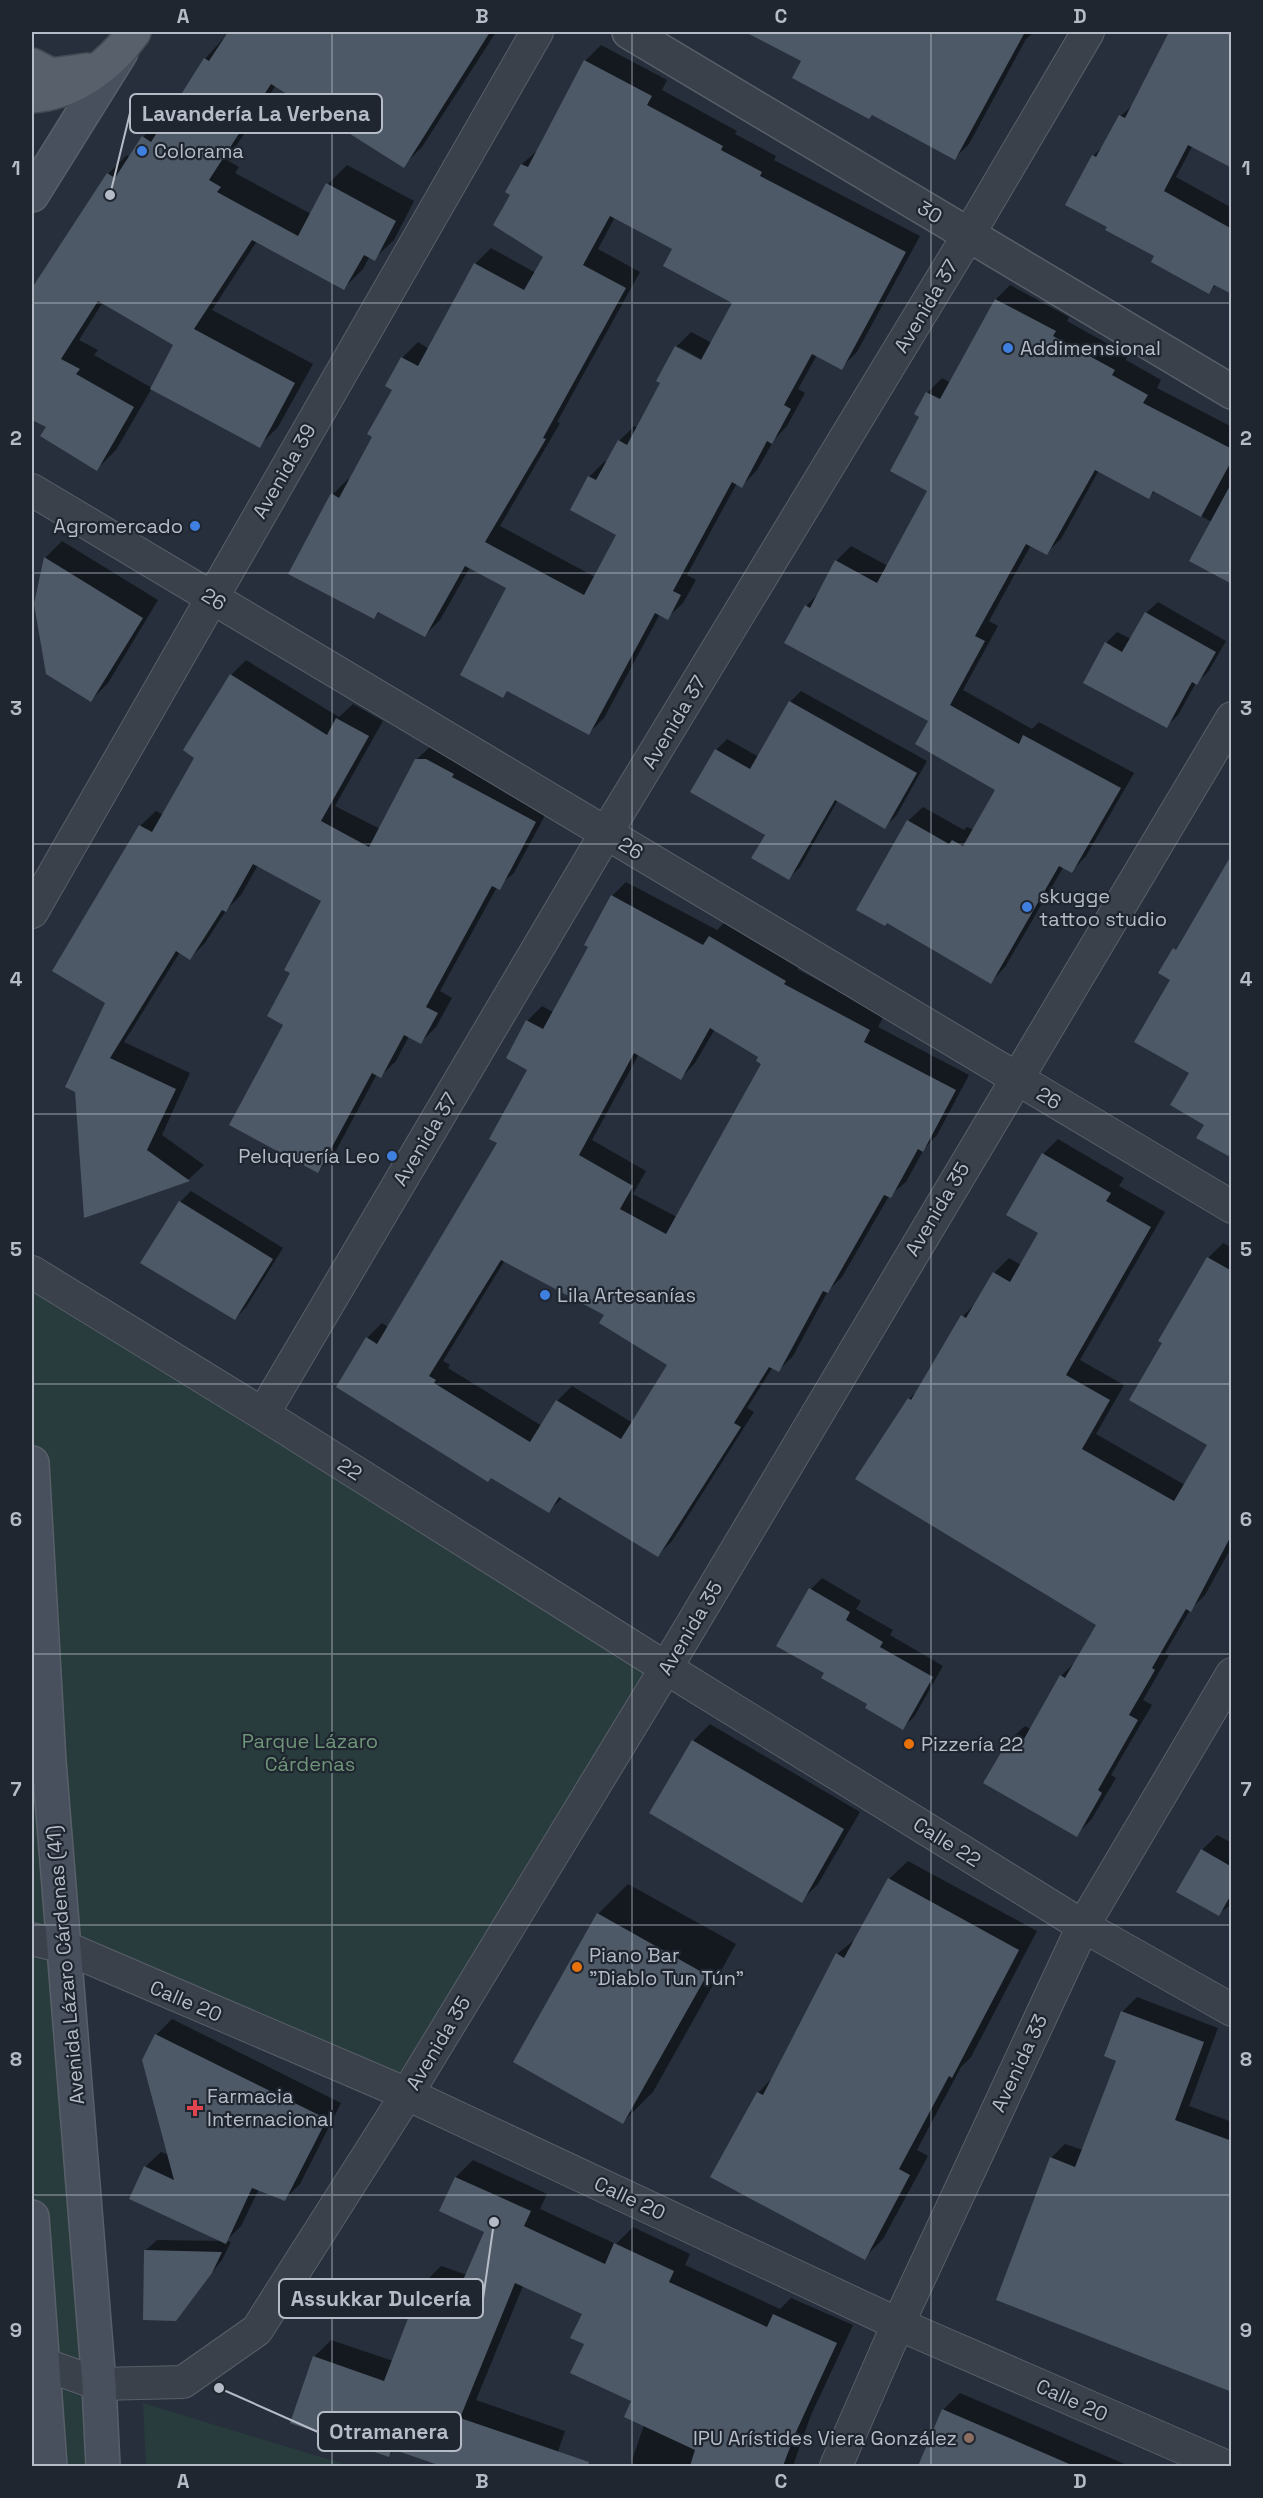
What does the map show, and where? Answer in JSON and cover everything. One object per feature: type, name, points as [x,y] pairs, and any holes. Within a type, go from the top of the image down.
[{"type":"main road","points":[[32,96],[60,92],[100,67],[131,35]]},
{"type":"main road","points":[[32,195],[131,35]]},
{"type":"main road","points":[[32,65],[51,75],[77,73],[100,67]]},
{"type":"main road","name":"Avenida Lázaro Cárdenas (41)","points":[[32,1463],[40,1766],[64,1947],[99,2384],[103,2466]]},
{"type":"main road","points":[[32,2217],[50,2466]]},
{"type":"street","name":"Avenida 39","points":[[32,912],[537,32]]},
{"type":"street","name":"30","points":[[629,32],[1232,392]]},
{"type":"street","name":"Avenida 37","points":[[263,1414],[606,833],[969,234],[1088,32]]},
{"type":"street","name":"26","points":[[32,490],[1232,1207]]},
{"type":"street","name":"Avenida 35","points":[[43,2364],[99,2384],[183,2382],[257,2330],[407,2094],[666,1668],[1015,1078],[1232,718]]},
{"type":"street","name":"22","points":[[32,1272],[263,1414],[666,1668]]},
{"type":"street","name":"Calle 22","points":[[666,1668],[1083,1926],[1232,2010]]},
{"type":"street","name":"Avenida 33","points":[[836,2466],[898,2324],[1083,1926],[1232,1674]]},
{"type":"street","name":"Calle 20","points":[[32,1939],[64,1947],[407,2094],[898,2324],[1225,2466]]},
{"type":"green space","name":"Parque Lázaro Cárdenas","points":[[32,1276],[666,1668],[407,2094],[65,1948],[103,2466],[50,2466],[32,2218]]},
{"type":"green space","points":[[143,2403],[350,2466],[146,2466]]},
{"type":"building","points":[[228,32],[490,32],[404,168],[271,84],[209,180],[221,187],[217,192],[298,236],[326,183],[396,221],[375,261],[364,255],[344,290],[252,240],[194,329],[295,383],[260,448],[150,389],[173,345],[98,301],[61,359],[80,369],[76,374],[134,407],[97,471],[40,436],[46,427],[32,420],[32,288],[107,173],[115,178],[142,136],[151,142],[204,58],[209,61]]},
{"type":"building","points":[[745,32],[1025,32],[955,160],[872,115],[869,119],[792,78],[801,61]]},
{"type":"building","points":[[1169,32],[1232,32],[1232,168],[1188,145],[1164,191],[1232,229],[1232,294],[1214,285],[1209,294],[1151,262],[1154,256],[1105,230],[1107,227],[1065,205],[1092,155],[1096,157],[1119,115],[1125,118]]},
{"type":"building","points":[[584,60],[652,96],[647,105],[723,146],[721,150],[762,172],[760,176],[906,252],[842,370],[812,354],[784,405],[791,409],[772,444],[767,441],[742,488],[732,482],[673,591],[681,595],[668,620],[655,613],[589,735],[507,691],[503,698],[460,675],[506,588],[465,566],[425,637],[378,612],[374,619],[288,574],[331,493],[339,498],[372,437],[367,434],[392,390],[385,386],[401,357],[418,366],[474,263],[524,290],[543,257],[493,225],[510,195],[505,192],[521,164],[528,167]],"holes":[[[610,216],[672,249],[663,266],[732,303],[701,360],[675,346],[656,381],[660,383],[627,445],[618,440],[596,480],[588,476],[570,510],[616,535],[584,595],[485,542],[546,439],[543,438],[626,288],[583,265]]]},
{"type":"building","points":[[995,299],[1056,331],[1053,336],[1115,370],[1112,375],[1148,395],[1143,403],[1232,449],[1232,460],[1201,517],[1153,491],[1149,499],[1095,470],[1047,555],[1026,544],[975,636],[985,641],[950,705],[1019,744],[1023,735],[1121,788],[1072,873],[1059,866],[991,984],[887,923],[885,926],[856,910],[907,820],[949,844],[952,840],[963,846],[995,790],[915,744],[928,721],[784,643],[805,605],[810,608],[835,560],[877,583],[927,491],[890,471],[919,417],[914,414],[926,392],[940,399]]},
{"type":"building","points":[[1232,482],[1232,584],[1189,561]]},
{"type":"building","points":[[44,557],[143,618],[91,702],[46,674],[34,604]]},
{"type":"building","points":[[1145,612],[1216,652],[1197,685],[1192,682],[1167,728],[1083,683],[1105,642],[1122,652]]},
{"type":"building","points":[[230,674],[327,735],[336,718],[369,736],[321,821],[369,847],[415,759],[426,759],[454,774],[452,777],[536,822],[500,890],[492,886],[426,1007],[438,1013],[421,1044],[404,1035],[381,1078],[372,1073],[318,1173],[229,1125],[283,1025],[267,1016],[290,973],[284,970],[321,901],[253,864],[226,912],[222,910],[190,960],[176,951],[110,1058],[176,1089],[147,1150],[190,1181],[84,1218],[75,1092],[65,1087],[105,1003],[52,971],[139,825],[152,832],[194,758],[183,750]]},
{"type":"building","points":[[789,701],[917,773],[885,829],[835,800],[789,880],[751,858],[765,835],[690,792],[715,749],[750,769]]},
{"type":"building","points":[[1232,854],[1232,1158],[1196,1138],[1204,1125],[1170,1105],[1189,1073],[1134,1042],[1170,980],[1158,973],[1173,948],[1176,950]]},
{"type":"building","points":[[611,895],[703,945],[709,936],[786,981],[784,984],[870,1030],[864,1042],[956,1090],[923,1152],[918,1149],[891,1198],[884,1195],[828,1293],[823,1291],[779,1372],[769,1367],[734,1423],[741,1427],[658,1557],[559,1497],[549,1513],[491,1478],[488,1482],[336,1387],[366,1337],[377,1344],[497,1143],[489,1139],[527,1070],[506,1058],[526,1020],[543,1029],[588,947],[584,945]],"holes":[[[710,1028],[758,1057],[756,1061],[761,1064],[666,1234],[620,1209],[633,1186],[579,1155],[634,1053],[681,1080]],[[501,1260],[604,1315],[599,1323],[667,1365],[621,1439],[556,1400],[530,1442],[434,1383],[436,1380],[429,1376]]]},
{"type":"building","points":[[1042,1153],[1111,1193],[1106,1201],[1151,1227],[1066,1375],[1110,1400],[1082,1449],[1174,1501],[1207,1445],[1129,1400],[1162,1343],[1158,1341],[1207,1257],[1232,1271],[1232,1534],[1191,1612],[1186,1609],[1152,1668],[1155,1670],[1129,1715],[1138,1720],[1098,1790],[1102,1793],[1077,1837],[983,1783],[1009,1739],[1020,1746],[1060,1675],[1065,1678],[1096,1625],[855,1479],[908,1398],[911,1400],[961,1315],[966,1318],[993,1272],[1010,1282],[1038,1233],[1006,1215]]},
{"type":"building","points":[[179,1201],[273,1259],[235,1320],[140,1263]]},
{"type":"building","points":[[809,1588],[850,1612],[846,1620],[883,1642],[880,1647],[933,1677],[903,1730],[865,1708],[867,1704],[821,1678],[824,1673],[776,1646]]},
{"type":"building","points":[[692,1740],[844,1829],[802,1903],[649,1813]]},
{"type":"building","points":[[1201,1849],[1232,1867],[1232,1893],[1219,1916],[1176,1892]]},
{"type":"building","points":[[888,1878],[1019,1950],[952,2078],[949,2076],[899,2169],[910,2175],[865,2260],[710,2177],[757,2092],[763,2095],[836,1953],[844,1958]]},
{"type":"building","points":[[597,1913],[707,1975],[623,2124],[513,2062]]},
{"type":"building","points":[[1121,2011],[1204,2042],[1175,2120],[1232,2141],[1232,2392],[996,2300],[1050,2157],[1075,2167],[1116,2061],[1104,2056]]},
{"type":"building","points":[[155,2034],[327,2119],[285,2201],[252,2188],[226,2244],[129,2199],[144,2166],[174,2180],[142,2060]]},
{"type":"building","points":[[455,2177],[531,2211],[524,2226],[605,2264],[614,2243],[674,2271],[669,2282],[767,2327],[773,2314],[837,2343],[795,2434],[783,2466],[690,2466],[695,2450],[624,2417],[631,2401],[570,2373],[584,2344],[570,2338],[582,2314],[515,2283],[460,2418],[589,2462],[588,2466],[441,2466],[392,2449],[389,2457],[290,2423],[313,2356],[384,2381],[422,2282],[457,2294],[484,2232],[439,2211]]},
{"type":"building","points":[[144,2250],[222,2252],[212,2273],[176,2321],[143,2320]]},
{"type":"building","name":"IPU Arístides Viera González","points":[[942,2409],[1074,2466],[918,2466]]},
{"type":"place","name":"Colorama","points":[[142,151]]},
{"type":"place","name":"Lavandería La Verbena","points":[[110,195]]},
{"type":"place","name":"Addimensional","points":[[1008,348]]},
{"type":"place","name":"Agromercado","points":[[195,526]]},
{"type":"place","name":"skugge tattoo studio","points":[[1027,907]]},
{"type":"place","name":"Peluquería Leo","points":[[392,1156]]},
{"type":"place","name":"Lila Artesanías","points":[[545,1295]]},
{"type":"place","name":"Pizzería 22","points":[[909,1744]]},
{"type":"place","name":"Piano Bar \"Diablo Tun Tún\"","points":[[577,1967]]},
{"type":"place","name":"Farmacia Internacional","points":[[195,2108]]},
{"type":"place","name":"Assukkar Dulcería","points":[[494,2222]]},
{"type":"place","name":"Otramanera","points":[[219,2388]]},
{"type":"place","name":"IPU Arístides Viera González","points":[[969,2438]]}]
